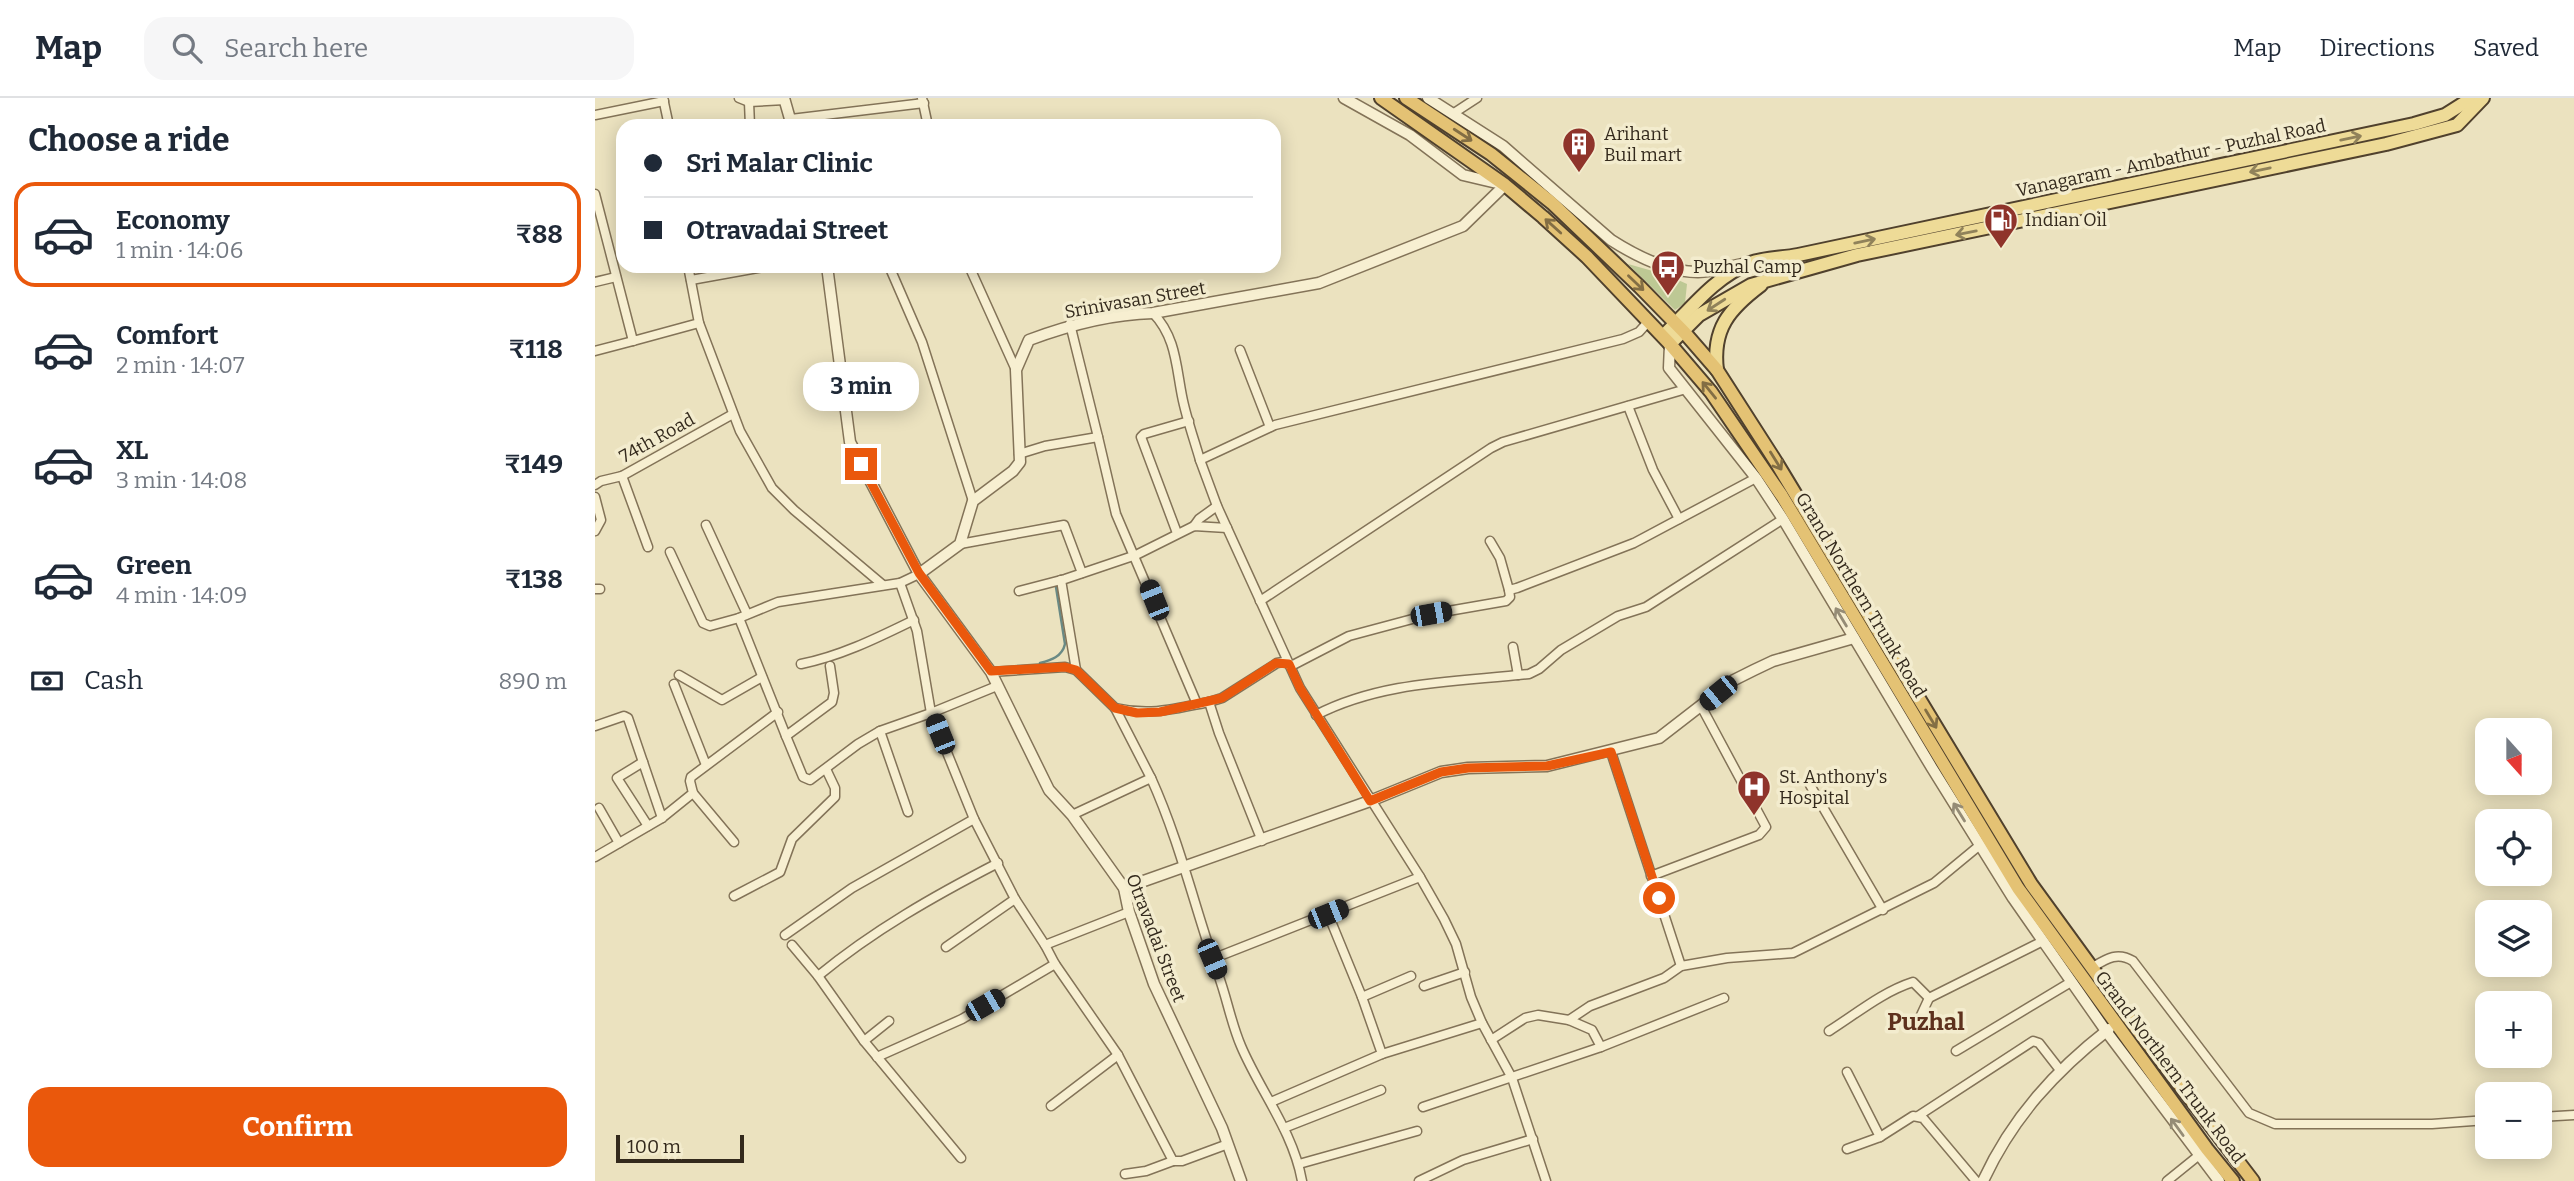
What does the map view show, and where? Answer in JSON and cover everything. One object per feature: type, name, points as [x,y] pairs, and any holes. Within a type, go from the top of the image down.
[{"type":"highway","name":"Grand Northern Trunk Road","points":[[1381,98],[1505,185],[1587,257],[1711,392],[1753,449],[2018,888],[2111,1028],[2233,1181]]},
{"type":"highway","name":"Grand Northern Trunk Road","points":[[1406,98],[1491,154],[1552,203],[1680,328],[1717,370],[1783,472],[2031,884],[2091,968],[2253,1181]]},
{"type":"main road","name":"Vanagaram - Ambathur - Puzhal Road","points":[[1750,263],[2414,124],[2445,115],[2472,98]]},
{"type":"main road","points":[[1666,340],[1699,315],[1751,285],[1857,255],[2386,144],[2457,125],[2483,98]]},
{"type":"main road","points":[[1680,328],[1707,291],[1750,263]]},
{"type":"main road","points":[[1717,370],[1715,350],[1724,320],[1742,300],[1770,280]]},
{"type":"street","points":[[739,98],[749,102],[784,99],[791,119]]},
{"type":"street","points":[[1344,98],[1410,135],[1463,175],[1505,185]]},
{"type":"street","name":"Vanagaram - Ambathur - Puzhal Road","points":[[1428,98],[1503,146],[1611,240],[1629,251],[1671,267],[1699,272],[1750,263]]},
{"type":"street","points":[[1454,113],[1477,98]]},
{"type":"street","points":[[595,115],[664,100],[668,119]]},
{"type":"street","points":[[810,119],[923,100],[927,119]]},
{"type":"street","points":[[749,102],[750,119]]},
{"type":"street","name":"Srinivasan Street","points":[[1019,454],[1016,370],[1029,340],[1070,324],[1153,313],[1319,283],[1463,226],[1505,185]]},
{"type":"street","points":[[595,194],[633,341]]},
{"type":"street","points":[[690,273],[699,323],[733,414],[772,488],[883,585]]},
{"type":"street","points":[[691,280],[728,273]]},
{"type":"street","name":"Otravadai Street","points":[[828,273],[850,442],[919,573],[991,671],[1048,790],[1072,815],[1124,888],[1129,912],[1153,984],[1228,1144],[1241,1181]]},
{"type":"street","points":[[892,273],[922,342],[973,501],[960,544]]},
{"type":"street","points":[[972,273],[1016,370]]},
{"type":"street","points":[[595,282],[616,277]]},
{"type":"street","points":[[1153,313],[1174,349],[1189,421],[1217,506],[1260,601],[1316,715],[1444,919],[1482,1023],[1512,1078],[1546,1181]]},
{"type":"street","points":[[1200,460],[1270,427],[1623,339],[1639,332],[1648,322]]},
{"type":"street","points":[[595,351],[699,323]]},
{"type":"street","points":[[1070,324],[1117,514],[1197,704]]},
{"type":"street","points":[[1666,340],[1668,368],[1756,478],[1783,519],[1980,845],[2043,942],[2071,982],[2111,1028],[2198,1156],[2219,1181]]},
{"type":"street","points":[[1240,350],[1270,427]]},
{"type":"street","points":[[1260,601],[1492,448],[1686,389]]},
{"type":"street","points":[[1628,406],[1653,470],[1679,519]]},
{"type":"street","name":"74th Road","points":[[595,485],[622,476],[733,414]]},
{"type":"street","points":[[1177,533],[1141,438],[1144,433],[1189,421]]},
{"type":"street","points":[[973,501],[1013,471],[1020,462],[1019,454],[1045,446],[1098,437]]},
{"type":"street","points":[[622,476],[648,547]]},
{"type":"street","points":[[1509,590],[1591,560],[1679,519],[1756,478]]},
{"type":"street","points":[[595,497],[601,520],[595,531]]},
{"type":"street","points":[[1194,526],[1217,506]]},
{"type":"street","points":[[1316,715],[1340,702],[1373,692],[1422,684],[1529,674],[1618,616],[1646,607],[1783,519]]},
{"type":"street","points":[[706,525],[747,614]]},
{"type":"street","points":[[670,552],[703,623],[710,626],[779,602],[900,583],[960,544],[1064,525],[1083,573]]},
{"type":"street","points":[[1019,591],[1136,555],[1194,526],[1227,528]]},
{"type":"street","points":[[1115,708],[1137,713],[1209,702],[1222,698],[1276,663],[1293,665],[1349,636],[1431,614],[1506,601],[1510,597],[1509,590],[1500,558],[1490,541]]},
{"type":"street","points":[[1061,580],[1076,670]]},
{"type":"street","points":[[900,583],[913,620],[931,713],[974,819],[1015,900],[1055,964],[1118,1055],[1173,1161]]},
{"type":"street","points":[[739,618],[806,780],[814,778],[858,744],[880,732],[997,685]]},
{"type":"street","points":[[801,664],[848,650],[913,620]]},
{"type":"street","points":[[1124,888],[1262,841],[1441,772],[1468,768],[1547,766],[1659,738],[1734,680],[1773,662],[1854,638]]},
{"type":"street","points":[[1513,647],[1518,676]]},
{"type":"street","points":[[786,736],[832,702],[834,693],[830,666]]},
{"type":"street","points":[[991,671],[1065,667],[1076,670],[1115,708],[1151,778],[1185,866],[1241,1046],[1284,1128],[1299,1164],[1302,1181]]},
{"type":"street","points":[[679,675],[722,700],[762,677]]},
{"type":"street","points":[[674,684],[706,765]]},
{"type":"street","points":[[1209,702],[1262,841]]},
{"type":"street","points":[[1651,876],[1759,835],[1766,827],[1701,706]]},
{"type":"street","points":[[734,842],[693,793],[691,777],[778,712]]},
{"type":"street","points":[[595,726],[626,717],[662,818]]},
{"type":"street","points":[[880,732],[908,812]]},
{"type":"street","points":[[1611,752],[1681,966]]},
{"type":"street","points":[[643,762],[617,778],[648,826]]},
{"type":"street","points":[[734,896],[781,872],[792,839],[835,797],[835,788],[826,769]]},
{"type":"street","points":[[1072,815],[1151,778]]},
{"type":"street","points":[[1810,785],[1883,910]]},
{"type":"street","points":[[595,857],[662,818],[693,793]]},
{"type":"street","points":[[599,808],[619,843]]},
{"type":"street","points":[[785,935],[852,888],[974,819]]},
{"type":"street","points":[[1569,1020],[1590,1006],[1664,978],[1681,966],[1727,958],[1793,953],[1934,883],[1980,845]]},
{"type":"street","points":[[818,976],[855,945],[912,908],[997,863]]},
{"type":"street","points":[[1212,959],[1420,877]]},
{"type":"street","points":[[946,947],[1015,900]]},
{"type":"street","points":[[1045,945],[1129,912]]},
{"type":"street","points":[[1328,914],[1382,1054]]},
{"type":"street","points":[[1916,1026],[1929,998],[2043,942]]},
{"type":"street","points":[[792,945],[818,976],[864,1041],[961,1158]]},
{"type":"street","points":[[2091,968],[2110,956],[2126,956],[2133,961],[2249,1113],[2275,1124],[2432,1124],[2475,1121]]},
{"type":"street","points":[[877,1057],[962,1019],[1055,964]]},
{"type":"street","points":[[1424,986],[1465,972]]},
{"type":"street","points":[[1362,997],[1411,976]]},
{"type":"street","points":[[1957,1051],[2071,982]]},
{"type":"street","points":[[1829,1031],[1885,993],[1910,983],[1916,984],[1929,998]]},
{"type":"street","points":[[1423,1107],[1601,1047],[1724,998]]},
{"type":"street","points":[[1491,1040],[1525,1018],[1538,1015],[1569,1020],[1592,1030],[1601,1047]]},
{"type":"street","points":[[1983,1181],[2006,1135],[2060,1070],[2127,1016]]},
{"type":"street","points":[[864,1041],[889,1021]]},
{"type":"street","points":[[1271,1102],[1382,1054],[1482,1023]]},
{"type":"street","points":[[1847,1149],[1880,1137],[1913,1116],[1918,1116],[2033,1041],[2039,1043],[2060,1070]]},
{"type":"street","points":[[1051,1106],[1118,1055]]},
{"type":"street","points":[[1847,1072],[1880,1137]]},
{"type":"street","points":[[1284,1128],[1381,1090]]},
{"type":"street","points":[[2552,1116],[2574,1115]]},
{"type":"street","points":[[1918,1116],[1923,1118],[1976,1181]]},
{"type":"street","points":[[1299,1164],[1417,1131]]},
{"type":"street","points":[[1419,1181],[1462,1160],[1533,1139]]},
{"type":"street","points":[[1125,1174],[1182,1161],[1228,1144]]},
{"type":"street","points":[[2167,1181],[2198,1156]]},
{"type":"green space","points":[[1628,264],[1667,275],[1687,284],[1685,303],[1675,310]]},
{"type":"waterway","points":[[1040,663],[1059,655],[1065,644],[1056,587]]},
{"type":"place","name":"Arihant Buil mart","points":[[1579,174]]},
{"type":"place","name":"Indian Oil","points":[[2001,250]]},
{"type":"place","name":"Puzhal Camp","points":[[1668,297]]},
{"type":"place","name":"St. Anthony's Hospital","points":[[1754,817]]},
{"type":"district","name":"Puzhal","points":[[1926,1022]]},
{"type":"route","points":[[861,464],[919,573],[991,671],[1065,667],[1076,670],[1115,708],[1137,713],[1160,712],[1222,698],[1276,663],[1289,664],[1300,688],[1370,801],[1441,772],[1468,768],[1547,766],[1611,752],[1659,898]]}]
